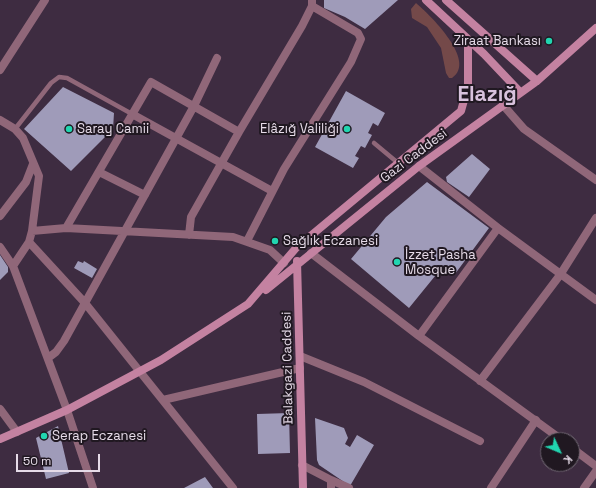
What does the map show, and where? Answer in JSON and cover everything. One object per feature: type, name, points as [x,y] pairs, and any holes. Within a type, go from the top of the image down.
[{"type":"main road","points":[[426,0],[484,54],[520,92]]},
{"type":"main road","points":[[446,0],[538,81]]},
{"type":"main road","name":"Gazi Caddesi","points":[[248,304],[419,166],[520,92],[538,81],[596,28]]},
{"type":"main road","points":[[0,439],[67,410],[161,360],[248,304],[296,248],[461,111],[468,86],[468,40]]},
{"type":"main road","name":"Balakgazi Caddesi","points":[[296,248],[303,488]]},
{"type":"street","points":[[0,70],[45,0]]},
{"type":"street","points":[[189,236],[191,217],[239,132],[302,26],[312,3],[358,33],[361,39],[351,62],[284,169],[247,241]]},
{"type":"street","points":[[48,358],[60,347],[85,303],[194,106],[217,58]]},
{"type":"street","points":[[66,228],[151,82],[239,132]]},
{"type":"street","points":[[504,105],[524,129],[596,180]]},
{"type":"street","points":[[132,114],[272,191]]},
{"type":"street","points":[[0,120],[15,129],[27,146],[33,164],[37,170],[38,183],[30,242],[13,266]]},
{"type":"street","points":[[0,216],[26,182],[33,164]]},
{"type":"street","points":[[419,166],[560,275],[596,300]]},
{"type":"street","points":[[99,172],[145,195]]},
{"type":"street","points":[[480,381],[560,275],[596,218]]},
{"type":"street","points":[[32,231],[66,228],[189,236],[233,237],[270,250],[284,263]]},
{"type":"street","points":[[419,336],[498,228]]},
{"type":"street","points":[[30,242],[85,303],[233,488]]},
{"type":"street","points":[[0,247],[13,266],[67,410],[92,488]]},
{"type":"street","points":[[311,253],[419,336],[552,432]]},
{"type":"street","points":[[300,356],[364,382],[480,441]]},
{"type":"street","points":[[163,400],[300,368]]},
{"type":"street","points":[[0,409],[17,432]]},
{"type":"street","points":[[491,488],[536,420]]},
{"type":"street","points":[[580,454],[596,466]]},
{"type":"street","points":[[302,466],[331,484],[349,488]]},
{"type":"street","points":[[584,488],[596,471]]},
{"type":"lane","points":[[15,129],[51,83],[59,77],[67,78],[132,114]]},
{"type":"lane","points":[[374,143],[398,163]]},
{"type":"shaded area","points":[[416,3],[440,27],[449,38],[455,50],[459,61],[458,70],[452,78],[449,78],[446,73],[441,48],[427,27],[412,18],[411,9]]},
{"type":"building","points":[[324,0],[398,0],[365,29],[345,17],[324,8]]},
{"type":"building","name":"Saray Camii","points":[[63,87],[114,113],[113,129],[71,171],[24,129]]},
{"type":"building","name":"Elâzığ Valiliği","points":[[346,91],[385,113],[378,126],[373,123],[368,133],[372,135],[365,148],[361,146],[355,156],[359,158],[353,168],[315,147]]},
{"type":"building","points":[[472,154],[490,169],[469,197],[447,182],[446,177]]},
{"type":"building","points":[[427,182],[489,228],[455,274],[444,265],[409,308],[351,259],[386,217]]},
{"type":"building","points":[[0,255],[8,267],[8,272],[0,280]]},
{"type":"building","points":[[78,261],[83,263],[84,261],[97,269],[92,278],[74,268]]},
{"type":"building","points":[[289,413],[290,453],[258,454],[257,414]]},
{"type":"building","points":[[315,418],[344,428],[348,438],[345,444],[350,447],[357,435],[374,445],[350,486],[319,465],[317,460]]},
{"type":"building","points":[[58,426],[69,473],[46,479],[36,438]]},
{"type":"building","points":[[205,477],[213,488],[184,488]]},
{"type":"place","name":"Ziraat Bankası","points":[[549,41]]},
{"type":"place","name":"Saray Camii","points":[[69,129]]},
{"type":"place","name":"Elâzığ Valiliği","points":[[347,129]]},
{"type":"place","name":"Sağlık Eczanesi","points":[[275,241]]},
{"type":"place","name":"İzzet Pasha Mosque","points":[[397,262]]},
{"type":"place","name":"Serap Eczanesi","points":[[44,436]]},
{"type":"district","name":"Elazığ","points":[[487,95]]}]
